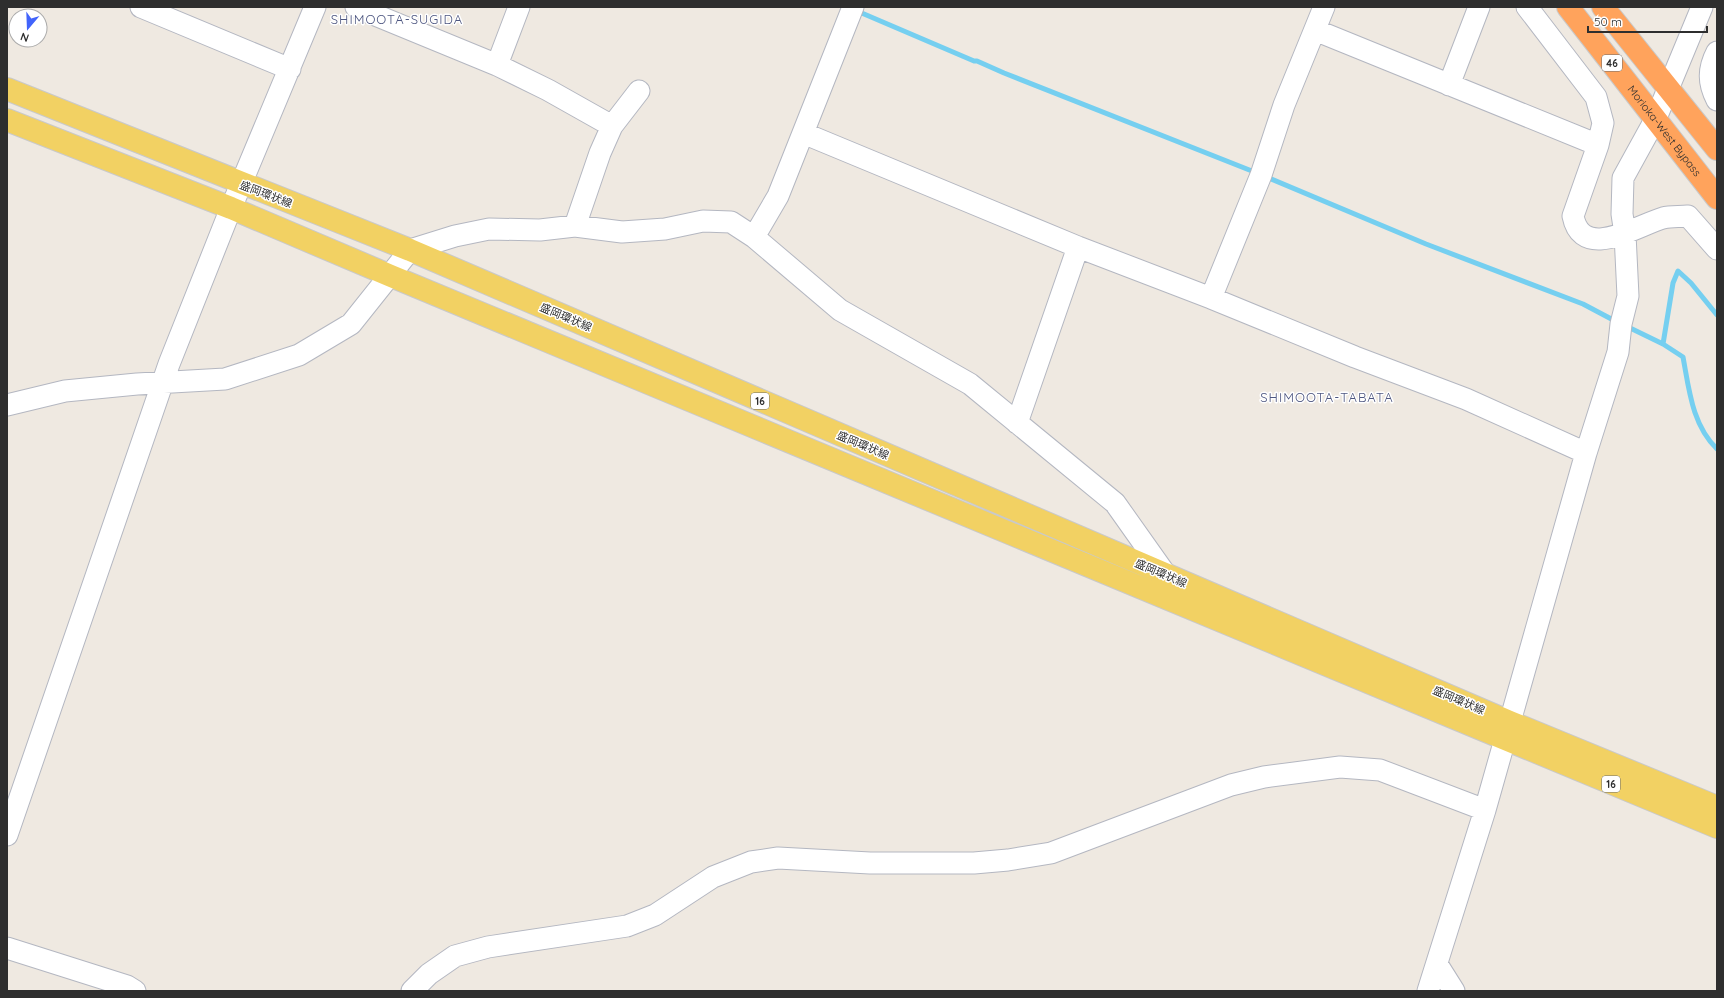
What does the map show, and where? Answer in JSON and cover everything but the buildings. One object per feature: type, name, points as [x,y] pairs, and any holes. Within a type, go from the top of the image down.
[{"type":"highway","name":"Morioka-West Bypass","points":[[1568,7],[1717,198]]},
{"type":"highway","name":"46","points":[[1603,7],[1717,149]]},
{"type":"main road","name":"盛岡環状線","points":[[7,89],[241,184],[410,250],[1166,575],[1717,827]]},
{"type":"main road","name":"盛岡環状線","points":[[7,120],[231,208],[391,276],[1508,731],[1717,807]]},
{"type":"street","points":[[7,835],[162,382],[231,208],[315,7]]},
{"type":"street","points":[[356,7],[497,65],[548,90],[612,126]]},
{"type":"street","points":[[497,65],[519,7]]},
{"type":"street","points":[[754,237],[778,196],[852,7]]},
{"type":"street","points":[[1211,298],[1261,175],[1284,105],[1324,7]]},
{"type":"street","points":[[1449,85],[1479,7]]},
{"type":"street","points":[[1526,7],[1596,97],[1603,123],[1598,145],[1573,216],[1575,227],[1580,235],[1593,240],[1624,234],[1665,218],[1688,216],[1717,249]]},
{"type":"street","points":[[1428,991],[1485,810],[1586,453],[1618,352],[1621,324],[1628,296],[1622,214],[1622,178],[1656,118],[1667,88],[1702,7]]},
{"type":"street","points":[[151,9],[290,69]]},
{"type":"street","points":[[1315,30],[1598,145]]},
{"type":"street","points":[[1717,52],[1712,63],[1710,86],[1717,100]]},
{"type":"street","points":[[575,226],[600,153],[612,126],[639,91]]},
{"type":"street","points":[[803,134],[1078,247],[1211,298],[1355,357],[1466,399],[1586,453]]},
{"type":"street","points":[[7,405],[65,391],[162,382],[225,379],[299,356],[351,324],[391,276],[410,250],[455,236],[489,229],[540,230],[575,226],[622,232],[665,229],[704,221],[731,222],[754,237],[840,310],[970,384],[1115,503],[1166,575]]},
{"type":"street","points":[[1017,423],[1078,247]]},
{"type":"street","points":[[412,991],[428,974],[455,956],[488,947],[627,926],[655,915],[713,877],[752,862],[778,858],[870,863],[974,863],[1008,860],[1051,853],[1230,784],[1340,767],[1380,770],[1485,810]]},
{"type":"street","points":[[7,948],[127,986],[135,991]]},
{"type":"street","points":[[1437,964],[1454,991]]},
{"type":"waterway","points":[[857,11],[974,61],[1257,173]]},
{"type":"waterway","points":[[1264,176],[1426,244],[1583,304],[1617,322]]},
{"type":"waterway","points":[[1663,344],[1673,283],[1678,271],[1691,283],[1717,315]]},
{"type":"waterway","points":[[1626,326],[1663,344],[1683,357],[1690,394],[1697,418],[1702,429],[1717,449]]},
{"type":"district","name":"SHIMOOTA-SUGIDA","points":[[397,19]]},
{"type":"district","name":"SHIMOOTA-TABATA","points":[[1327,397]]}]
